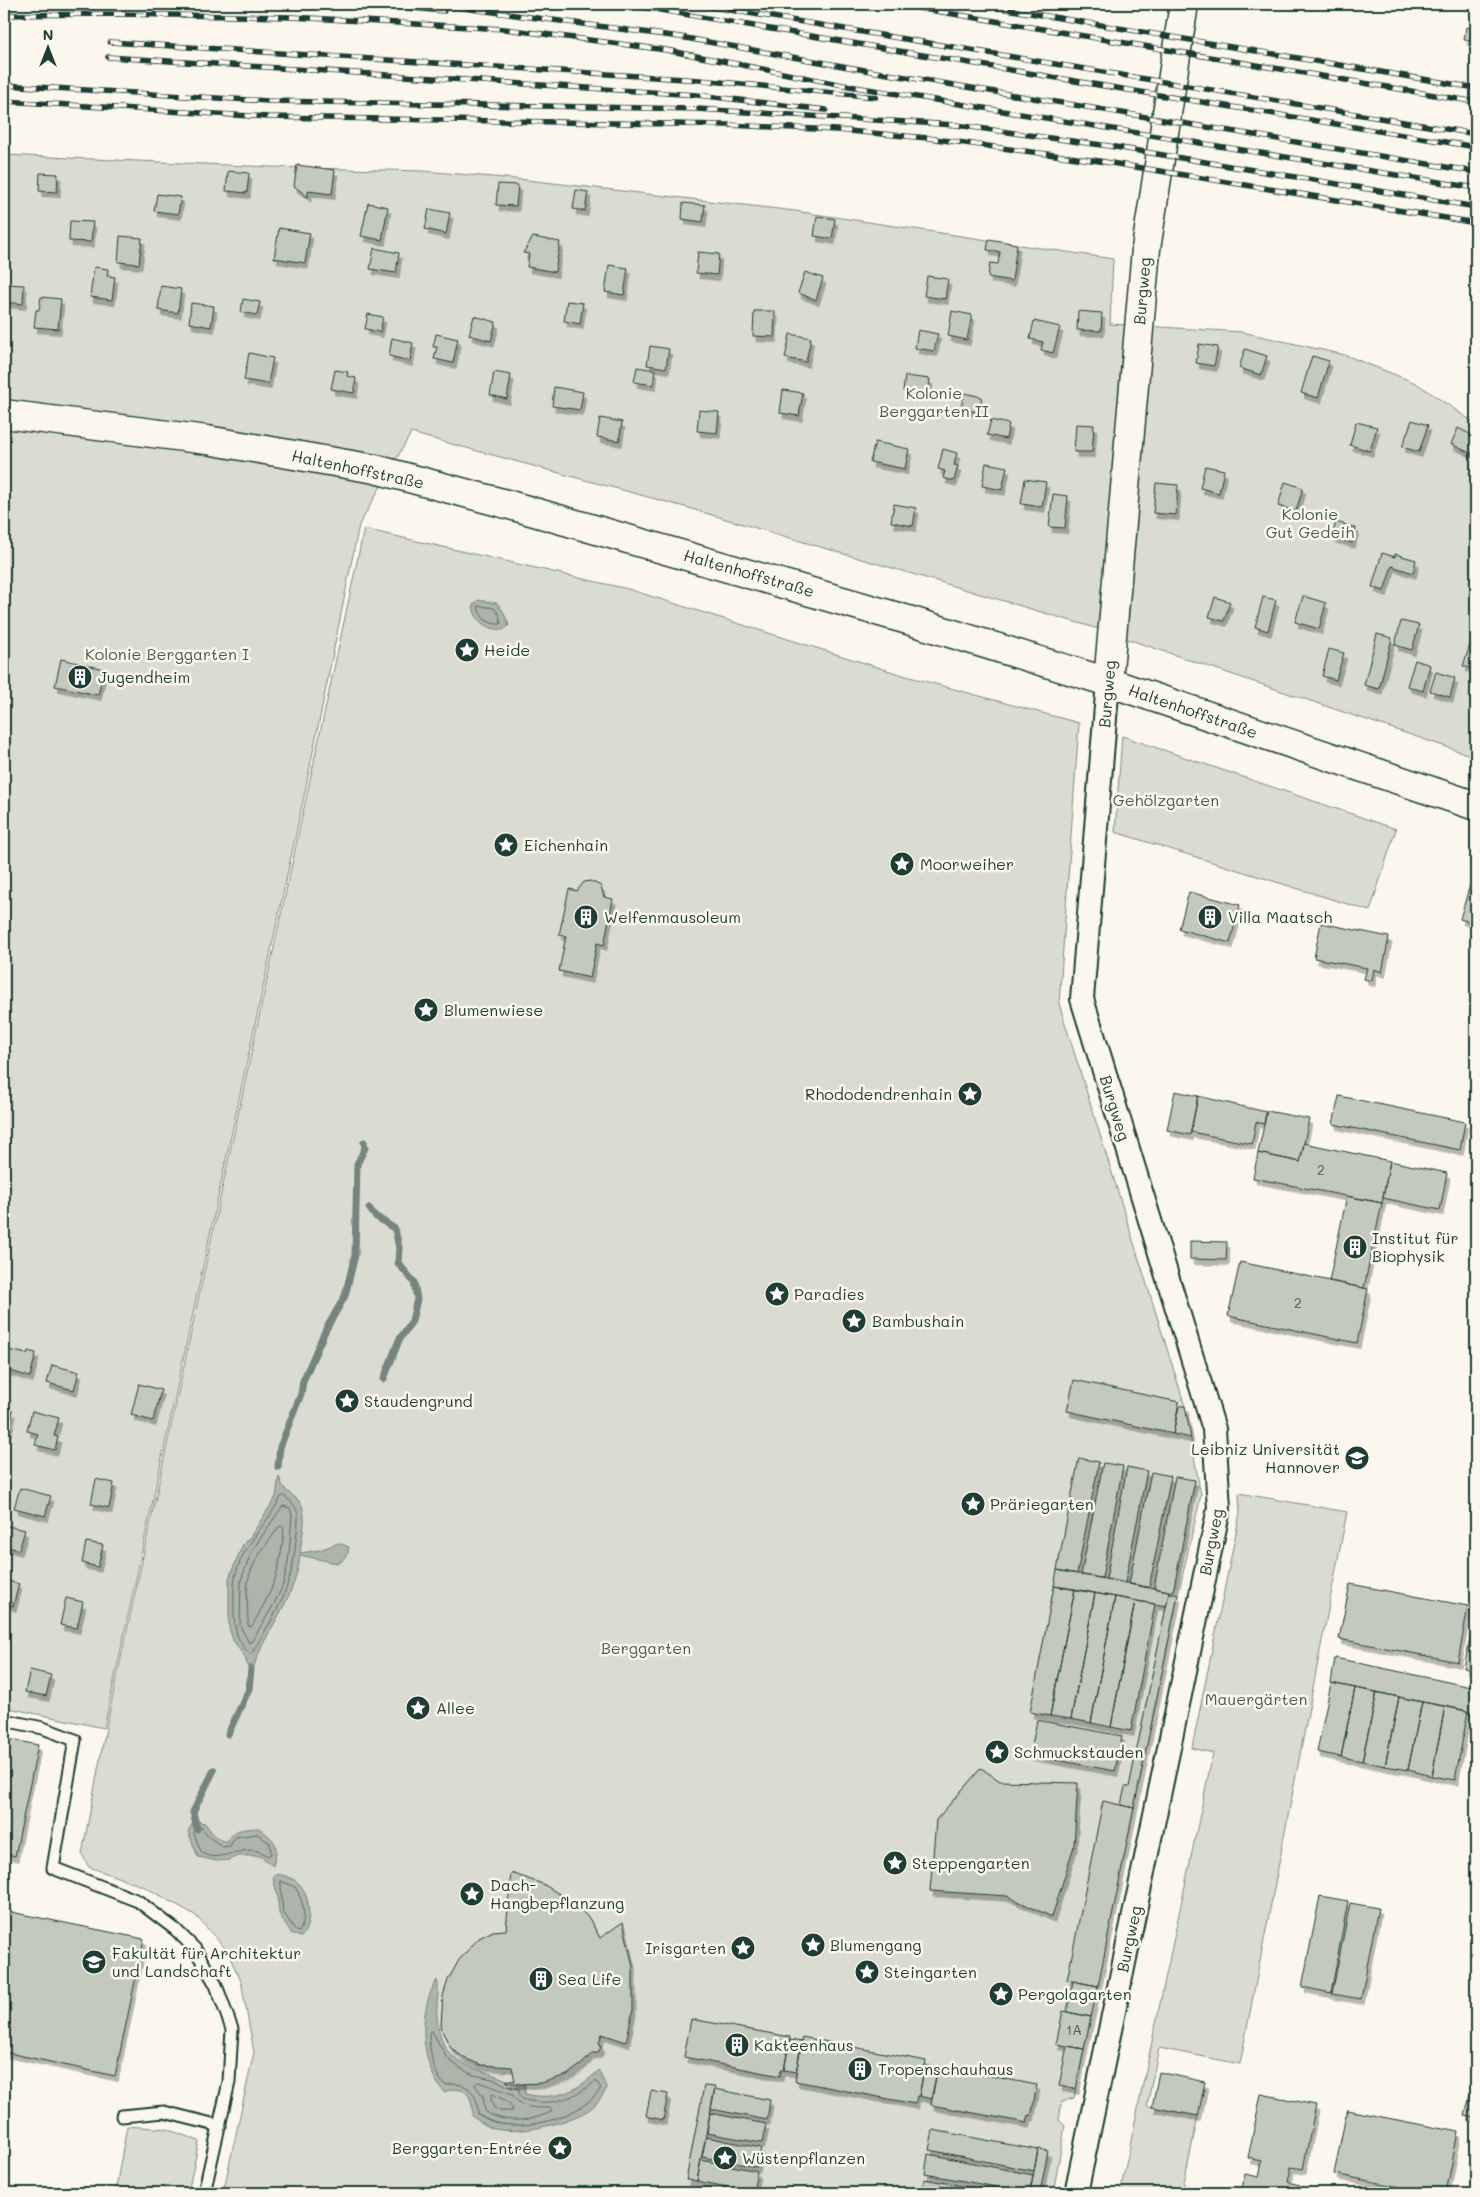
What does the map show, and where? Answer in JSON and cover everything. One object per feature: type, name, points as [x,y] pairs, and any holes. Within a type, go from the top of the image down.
[{"type":"street","name":"Burgweg","points":[[1076,2193],[1219,1508],[1214,1429],[1082,999],[1146,248],[1184,4]]},
{"type":"street","name":"Haltenhoffstraße","points":[[4,414],[207,440],[375,469],[719,564],[1108,682],[1476,806]]},
{"type":"lane","points":[[4,1720],[43,1728],[76,1740],[53,1868],[138,1901],[176,1930],[195,1948],[216,1985],[232,2029],[229,2082],[204,2193]]},
{"type":"lane","points":[[122,2116],[164,2112],[220,2126]]},
{"type":"green space","points":[[4,155],[270,167],[423,171],[527,180],[795,211],[1113,259],[1110,324],[1242,332],[1345,355],[1416,383],[1476,424],[1476,757],[1092,627],[685,507],[411,433],[359,525],[304,796],[104,1728],[4,1707]]},
{"type":"green space","name":"Berggarten","points":[[364,529],[628,589],[906,676],[1079,723],[1059,1004],[1185,1406],[1201,1495],[1178,1595],[1074,2098],[1062,2101],[1059,2120],[1065,2126],[1053,2193],[223,2193],[254,2052],[241,1981],[226,1949],[195,1915],[145,1887],[89,1867],[82,1854],[106,1728]]},
{"type":"green space","name":"Gehölzgarten","points":[[1122,736],[1396,829],[1370,911],[1115,832]]},
{"type":"green space","name":"Mauergärten","points":[[1239,1493],[1347,1512],[1240,2064],[1159,2048],[1147,2106],[1198,2116],[1182,2193],[1120,2193],[1213,1753],[1192,1748],[1240,1513]]},
{"type":"green space","points":[[127,2126],[167,2129],[199,2141],[188,2193],[115,2193]]},
{"type":"water","points":[[478,600],[497,603],[509,625],[503,630],[492,628],[479,621],[473,605]]},
{"type":"water","points":[[279,1476],[284,1488],[298,1500],[304,1511],[300,1553],[319,1550],[339,1543],[349,1547],[348,1553],[341,1562],[336,1563],[300,1555],[292,1589],[262,1646],[251,1677],[245,1658],[233,1640],[229,1628],[229,1578],[243,1544],[250,1537],[276,1497]]},
{"type":"water","points":[[194,1821],[205,1823],[217,1837],[227,1842],[229,1837],[235,1832],[259,1828],[275,1844],[276,1853],[273,1866],[260,1856],[239,1856],[229,1860],[217,1861],[198,1857],[188,1831]]},
{"type":"water","points":[[275,1874],[287,1876],[295,1880],[302,1887],[308,1901],[309,1917],[305,1932],[301,1937],[292,1934],[279,1914],[278,1897],[273,1878]]},
{"type":"water","points":[[437,1980],[439,2032],[450,2054],[459,2061],[507,2081],[525,2084],[525,2094],[536,2096],[565,2093],[591,2078],[599,2070],[607,2088],[601,2098],[590,2109],[577,2116],[539,2128],[511,2131],[499,2130],[489,2127],[476,2119],[472,2116],[470,2098],[467,2094],[458,2090],[444,2092],[436,2081],[426,2053],[424,2022],[426,2006]]},
{"type":"building","points":[[1466,27],[1476,29],[1476,41],[1464,40]]},
{"type":"building","points":[[297,165],[335,170],[332,194],[308,191],[308,197],[294,186]]},
{"type":"building","points":[[228,171],[249,173],[247,193],[226,191]]},
{"type":"building","points":[[40,173],[58,174],[57,192],[39,191]]},
{"type":"building","points":[[498,184],[518,185],[516,206],[496,205]]},
{"type":"building","points":[[576,190],[588,192],[585,211],[573,209]]},
{"type":"building","points":[[157,194],[181,197],[178,214],[154,211]]},
{"type":"building","points":[[368,203],[388,207],[382,240],[361,236]]},
{"type":"building","points":[[683,203],[705,205],[703,222],[682,219]]},
{"type":"building","points":[[429,209],[450,213],[446,234],[425,229]]},
{"type":"building","points":[[817,216],[835,219],[832,239],[814,236]]},
{"type":"building","points":[[70,221],[93,222],[91,242],[69,241]]},
{"type":"building","points":[[279,228],[310,233],[305,263],[274,258]]},
{"type":"building","points":[[120,236],[142,238],[139,264],[118,262]]},
{"type":"building","points":[[533,237],[560,242],[555,272],[527,267],[529,254],[523,253]]},
{"type":"building","points":[[989,239],[1017,244],[1012,281],[988,277],[990,263],[998,264],[1000,252],[987,250]]},
{"type":"building","points":[[374,248],[399,253],[396,273],[370,269]]},
{"type":"building","points":[[698,252],[719,254],[717,275],[696,273]]},
{"type":"building","points":[[609,265],[628,268],[624,295],[605,292]]},
{"type":"building","points":[[94,267],[108,269],[107,276],[115,277],[112,300],[90,297]]},
{"type":"building","points":[[805,272],[823,278],[816,300],[798,293]]},
{"type":"building","points":[[927,276],[948,279],[945,299],[924,296]]},
{"type":"building","points":[[4,284],[24,285],[23,304],[4,302]]},
{"type":"building","points":[[161,286],[181,289],[178,313],[158,310]]},
{"type":"building","points":[[41,297],[61,299],[58,329],[34,327],[36,310],[39,310]]},
{"type":"building","points":[[243,299],[260,302],[257,315],[241,312]]},
{"type":"building","points":[[567,301],[583,303],[580,324],[564,321]]},
{"type":"building","points":[[191,303],[214,306],[211,327],[189,323]]},
{"type":"building","points":[[754,311],[775,311],[774,337],[753,336]]},
{"type":"building","points":[[952,311],[972,315],[967,340],[948,336]]},
{"type":"building","points":[[1078,311],[1102,313],[1101,331],[1077,330]]},
{"type":"building","points":[[368,314],[383,317],[380,332],[365,329]]},
{"type":"building","points":[[474,316],[496,322],[491,341],[469,335]]},
{"type":"building","points":[[1034,321],[1060,327],[1053,353],[1041,350],[1043,342],[1030,339]]},
{"type":"building","points":[[918,330],[938,334],[934,351],[915,348]]},
{"type":"building","points":[[436,334],[458,339],[453,363],[434,359],[437,347],[433,347]]},
{"type":"building","points":[[790,334],[811,338],[806,362],[785,358]]},
{"type":"building","points":[[392,338],[413,343],[410,361],[389,356]]},
{"type":"building","points":[[1199,344],[1218,347],[1214,366],[1196,363]]},
{"type":"building","points":[[650,346],[669,349],[666,368],[647,365]]},
{"type":"building","points":[[1245,349],[1267,356],[1261,375],[1239,368]]},
{"type":"building","points":[[249,353],[273,358],[268,384],[244,380]]},
{"type":"building","points":[[1312,356],[1329,361],[1318,398],[1301,393]]},
{"type":"building","points":[[637,367],[655,370],[653,385],[634,382]]},
{"type":"building","points":[[335,370],[348,372],[347,376],[356,378],[354,393],[331,389]]},
{"type":"building","points":[[494,372],[511,375],[507,399],[490,395]]},
{"type":"building","points":[[905,376],[930,379],[928,394],[903,391]]},
{"type":"building","points":[[554,387],[583,392],[580,410],[552,406]]},
{"type":"building","points":[[783,390],[803,393],[799,416],[780,413]]},
{"type":"building","points":[[964,393],[982,397],[978,412],[961,409]]},
{"type":"building","points":[[699,410],[719,412],[717,433],[697,431]]},
{"type":"building","points":[[600,418],[622,422],[619,441],[597,437]]},
{"type":"building","points":[[991,420],[1009,424],[1006,439],[987,435]]},
{"type":"building","points":[[1412,420],[1428,425],[1419,452],[1402,447]]},
{"type":"building","points":[[1356,422],[1377,427],[1370,451],[1350,445]]},
{"type":"building","points":[[1076,424],[1094,425],[1092,452],[1074,452]]},
{"type":"building","points":[[1458,428],[1476,437],[1476,445],[1472,454],[1451,444]]},
{"type":"building","points":[[875,442],[909,449],[905,469],[870,462]]},
{"type":"building","points":[[943,449],[957,453],[954,465],[958,466],[954,481],[943,478],[945,471],[938,469]]},
{"type":"building","points":[[986,463],[1007,467],[1002,490],[982,486]]},
{"type":"building","points":[[1205,466],[1224,470],[1219,493],[1200,488]]},
{"type":"building","points":[[1025,479],[1046,482],[1042,507],[1021,504]]},
{"type":"building","points":[[1285,482],[1303,488],[1296,511],[1278,506]]},
{"type":"building","points":[[1156,483],[1178,485],[1176,515],[1153,513]]},
{"type":"building","points":[[1053,494],[1068,496],[1065,528],[1049,527]]},
{"type":"building","points":[[894,504],[916,508],[913,526],[891,522]]},
{"type":"building","points":[[1336,522],[1356,528],[1352,543],[1332,537]]},
{"type":"building","points":[[1382,553],[1395,557],[1395,554],[1416,560],[1413,573],[1392,566],[1384,591],[1372,587]]},
{"type":"building","points":[[1303,596],[1326,603],[1319,629],[1295,622]]},
{"type":"building","points":[[1215,597],[1230,602],[1224,621],[1209,617]]},
{"type":"building","points":[[1263,597],[1276,600],[1268,631],[1255,627]]},
{"type":"building","points":[[1401,621],[1419,625],[1412,650],[1395,645]]},
{"type":"building","points":[[1377,634],[1392,638],[1379,689],[1364,685]]},
{"type":"building","points":[[1472,639],[1476,641],[1476,670],[1463,666]]},
{"type":"building","points":[[1329,649],[1344,653],[1336,680],[1322,676]]},
{"type":"building","name":"Jugendheim","points":[[61,659],[104,669],[98,695],[55,686]]},
{"type":"building","points":[[1415,660],[1430,665],[1423,691],[1407,686]]},
{"type":"building","points":[[1436,672],[1455,678],[1450,697],[1430,691]]},
{"type":"building","name":"Welfenmausoleum","points":[[591,881],[601,886],[604,897],[613,899],[604,945],[597,943],[590,978],[559,971],[566,936],[559,935],[569,889],[577,891],[584,882]]},
{"type":"building","points":[[1471,881],[1476,882],[1476,924],[1460,919]]},
{"type":"building","name":"Villa Maatsch","points":[[1189,892],[1240,905],[1230,943],[1179,929]]},
{"type":"building","points":[[1321,923],[1389,937],[1382,972],[1374,969],[1372,981],[1364,979],[1367,968],[1314,958]]},
{"type":"building","points":[[1175,1091],[1198,1096],[1190,1135],[1167,1130]]},
{"type":"building","points":[[1198,1096],[1266,1112],[1264,1124],[1256,1122],[1252,1144],[1191,1132]]},
{"type":"building","points":[[1339,1096],[1465,1122],[1460,1150],[1333,1124]]},
{"type":"building","points":[[1267,1111],[1309,1119],[1300,1162],[1258,1153]]},
{"type":"building","points":[[1304,1143],[1390,1161],[1382,1203],[1253,1178],[1258,1153],[1300,1162]]},
{"type":"building","name":"Institut für Biophysik","points":[[1390,1161],[1447,1173],[1440,1210],[1383,1198]]},
{"type":"building","name":"Institut für Biophysik","points":[[1347,1196],[1382,1203],[1364,1288],[1329,1281]]},
{"type":"building","points":[[1190,1241],[1227,1242],[1226,1260],[1190,1259]]},
{"type":"building","points":[[1240,1262],[1368,1289],[1357,1343],[1228,1316]]},
{"type":"building","points":[[9,1350],[27,1354],[28,1351],[36,1353],[30,1377],[4,1369]]},
{"type":"building","points":[[52,1365],[79,1372],[74,1390],[47,1383]]},
{"type":"building","points":[[1074,1380],[1179,1402],[1173,1434],[1067,1411]]},
{"type":"building","points":[[139,1384],[161,1390],[153,1421],[131,1415]]},
{"type":"building","points":[[1179,1406],[1185,1406],[1191,1438],[1173,1434]]},
{"type":"building","points":[[4,1408],[13,1411],[7,1436],[4,1435]]},
{"type":"building","points":[[32,1411],[59,1418],[54,1436],[58,1437],[55,1450],[35,1445],[38,1434],[27,1431]]},
{"type":"building","points":[[1079,1458],[1099,1462],[1077,1574],[1057,1570]]},
{"type":"building","points":[[1103,1463],[1123,1466],[1102,1578],[1081,1575]]},
{"type":"building","points":[[1127,1467],[1147,1471],[1125,1583],[1106,1579]]},
{"type":"building","points":[[1151,1472],[1171,1476],[1149,1588],[1129,1584]]},
{"type":"building","points":[[1175,1477],[1195,1480],[1173,1592],[1154,1588]]},
{"type":"building","points":[[96,1479],[114,1483],[109,1508],[91,1504]]},
{"type":"building","points":[[20,1488],[51,1496],[45,1516],[14,1508]]},
{"type":"building","points":[[4,1525],[25,1530],[19,1550],[4,1546]]},
{"type":"building","points":[[86,1542],[103,1545],[98,1567],[82,1563]]},
{"type":"building","points":[[1057,1570],[1169,1591],[1166,1606],[1054,1586]]},
{"type":"building","points":[[4,1580],[19,1584],[13,1606],[4,1603]]},
{"type":"building","points":[[1350,1584],[1468,1606],[1458,1662],[1339,1639]]},
{"type":"building","points":[[1054,1586],[1075,1589],[1050,1716],[1030,1712]]},
{"type":"building","points":[[1075,1589],[1095,1593],[1071,1719],[1050,1716]]},
{"type":"building","points":[[1095,1593],[1115,1597],[1091,1723],[1071,1719]]},
{"type":"building","points":[[1169,1593],[1178,1595],[1134,1808],[1121,1805],[1125,1787],[1129,1787]]},
{"type":"building","points":[[1115,1597],[1135,1601],[1111,1727],[1091,1723]]},
{"type":"building","points":[[66,1598],[83,1602],[77,1628],[60,1625]]},
{"type":"building","points":[[1135,1601],[1155,1604],[1131,1731],[1111,1727]]},
{"type":"building","points":[[1476,1606],[1476,1671],[1464,1668]]},
{"type":"building","points":[[1335,1658],[1476,1688],[1476,1713],[1331,1683]]},
{"type":"building","points":[[30,1670],[51,1675],[46,1696],[25,1692]]},
{"type":"building","points":[[1331,1683],[1355,1688],[1341,1757],[1317,1752]]},
{"type":"building","points":[[1355,1688],[1377,1692],[1362,1761],[1341,1757]]},
{"type":"building","points":[[1377,1692],[1399,1697],[1385,1766],[1362,1761]]},
{"type":"building","points":[[1399,1697],[1422,1702],[1408,1770],[1385,1766]]},
{"type":"building","points":[[1422,1702],[1445,1706],[1432,1776],[1408,1770]]},
{"type":"building","points":[[1445,1706],[1468,1711],[1455,1780],[1432,1776]]},
{"type":"building","points":[[1037,1720],[1122,1736],[1115,1771],[1030,1755]]},
{"type":"building","points":[[4,1738],[38,1745],[15,1856],[4,1853]]},
{"type":"building","points":[[981,1768],[1000,1781],[1078,1783],[1074,1846],[1052,1917],[1007,1896],[930,1891],[936,1820]]},
{"type":"building","points":[[1103,1801],[1134,1808],[1098,1986],[1067,1980]]},
{"type":"building","name":"Sea Life","points":[[511,1873],[543,1884],[572,1902],[589,1918],[600,1938],[623,1922],[633,1967],[633,2010],[626,2042],[602,2034],[599,2042],[601,2047],[598,2053],[592,2053],[583,2063],[567,2075],[541,2083],[520,2084],[507,2082],[507,2080],[515,2081],[512,2067],[481,2065],[464,2058],[451,2048],[441,2025],[443,1996],[448,1980],[459,1960],[479,1938],[493,1931],[506,1930]]},
{"type":"building","points":[[1320,1896],[1348,1901],[1331,1993],[1302,1987]]},
{"type":"building","points":[[1350,1903],[1378,1908],[1361,1999],[1332,1994]]},
{"type":"building","points":[[6,1911],[144,1939],[115,2076],[4,2052],[4,1913]]},
{"type":"building","points":[[1073,1981],[1098,1986],[1091,2017],[1067,2012]]},
{"type":"building","points":[[1063,2011],[1091,2017],[1084,2049],[1056,2044]]},
{"type":"building","name":"Kakteenhaus","points":[[691,2019],[790,2037],[784,2070],[781,2070],[780,2076],[684,2057]]},
{"type":"building","name":"Tropenschauhaus","points":[[802,2037],[926,2061],[919,2096],[917,2096],[915,2104],[795,2081]]},
{"type":"building","points":[[790,2040],[802,2042],[796,2072],[784,2070]]},
{"type":"building","points":[[1067,2046],[1084,2049],[1076,2089],[1059,2086]]},
{"type":"building","points":[[925,2065],[938,2068],[931,2099],[919,2096]]},
{"type":"building","points":[[938,2066],[1037,2085],[1031,2116],[1029,2115],[1027,2123],[931,2105]]},
{"type":"building","points":[[1159,2072],[1205,2082],[1198,2116],[1152,2107]]},
{"type":"building","points":[[704,2086],[715,2087],[697,2181],[686,2180]]},
{"type":"building","points":[[715,2089],[770,2100],[767,2120],[711,2109]]},
{"type":"building","points":[[651,2091],[668,2094],[663,2120],[646,2116]]},
{"type":"building","points":[[1261,2094],[1316,2105],[1303,2169],[1291,2167],[1288,2182],[1300,2185],[1298,2193],[1241,2193],[1245,2174],[1259,2177],[1262,2161],[1248,2158]]},
{"type":"building","points":[[1470,2095],[1476,2097],[1476,2118],[1465,2116]]},
{"type":"building","points":[[1347,2110],[1458,2132],[1446,2193],[1430,2193],[1334,2174]]},
{"type":"building","points":[[710,2113],[766,2124],[762,2143],[707,2133]]},
{"type":"building","points":[[933,2130],[1038,2150],[1034,2171],[929,2150]]},
{"type":"building","points":[[706,2137],[761,2148],[757,2167],[702,2157]]},
{"type":"building","points":[[1038,2149],[1048,2151],[1040,2193],[1030,2193]]},
{"type":"building","points":[[928,2154],[1033,2175],[1030,2193],[925,2174]]},
{"type":"building","points":[[701,2160],[757,2171],[753,2192],[697,2181]]},
{"type":"building","points":[[924,2179],[1000,2193],[921,2193]]},
{"type":"waterway","points":[[278,1467],[280,1447],[301,1394],[303,1381],[325,1331],[345,1296],[355,1255],[357,1164],[365,1148],[364,1142]]},
{"type":"waterway","points":[[369,1208],[375,1216],[395,1229],[399,1248],[398,1263],[414,1282],[417,1299],[412,1321],[399,1340],[384,1379]]},
{"type":"waterway","points":[[228,1734],[249,1689],[251,1669]]},
{"type":"waterway","points":[[197,1829],[193,1812],[214,1770]]},
{"type":"railway","points":[[369,4],[444,11]]},
{"type":"railway","points":[[433,4],[680,37],[876,72],[1476,172]]},
{"type":"railway","points":[[625,4],[1476,147]]},
{"type":"railway","points":[[694,4],[1476,134]]},
{"type":"railway","points":[[894,4],[1476,102]]},
{"type":"railway","points":[[976,4],[1476,88]]},
{"type":"railway","points":[[4,15],[113,14],[291,17],[505,29],[666,50],[843,85],[1476,188]]},
{"type":"railway","points":[[110,42],[700,80],[876,97]]},
{"type":"railway","points":[[108,57],[697,95],[826,110]]},
{"type":"railway","points":[[4,85],[268,101],[697,109],[956,125],[1109,146],[1476,207]]},
{"type":"railway","points":[[4,101],[268,117],[727,125],[837,130],[928,138],[1099,161],[1476,223]]},
{"type":"place","name":"Heide","points":[[467,650]]},
{"type":"place","name":"Jugendheim","points":[[80,677]]},
{"type":"place","name":"Eichenhain","points":[[506,845]]},
{"type":"place","name":"Moorweiher","points":[[902,864]]},
{"type":"place","name":"Welfenmausoleum","points":[[586,917]]},
{"type":"place","name":"Villa Maatsch","points":[[1210,917]]},
{"type":"place","name":"Blumenwiese","points":[[426,1010]]},
{"type":"place","name":"Rhododendrenhain","points":[[970,1094]]},
{"type":"place","name":"Institut für Biophysik","points":[[1355,1247]]},
{"type":"place","name":"Paradies","points":[[777,1294]]},
{"type":"place","name":"Bambushain","points":[[854,1321]]},
{"type":"place","name":"Staudengrund","points":[[347,1401]]},
{"type":"place","name":"Leibniz Universität Hannover","points":[[1357,1458]]},
{"type":"place","name":"Präriegarten","points":[[973,1504]]},
{"type":"place","name":"Allee","points":[[418,1708]]},
{"type":"place","name":"Schmuckstauden","points":[[997,1752]]},
{"type":"place","name":"Steppengarten","points":[[895,1863]]},
{"type":"place","name":"Dach- Hangbepflanzung","points":[[472,1894]]},
{"type":"place","name":"Blumengang","points":[[813,1945]]},
{"type":"place","name":"Irisgarten","points":[[743,1948]]},
{"type":"place","name":"Fakultät für Architektur und Landschaft","points":[[94,1962]]},
{"type":"place","name":"Steingarten","points":[[867,1972]]},
{"type":"place","name":"Sea Life","points":[[541,1979]]},
{"type":"place","name":"Pergolagarten","points":[[1001,1994]]},
{"type":"place","name":"Kakteenhaus","points":[[737,2045]]},
{"type":"place","name":"Tropenschauhaus","points":[[860,2069]]},
{"type":"place","name":"Berggarten-Entrée","points":[[560,2148]]},
{"type":"place","name":"Wüstenpflanzen","points":[[725,2158]]},
{"type":"park label","name":"Kolonie Berggarten II","points":[[934,402]]},
{"type":"park label","name":"Kolonie Gut Gedeih","points":[[1310,523]]},
{"type":"park label","name":"Kolonie Berggarten I","points":[[167,654]]}]
